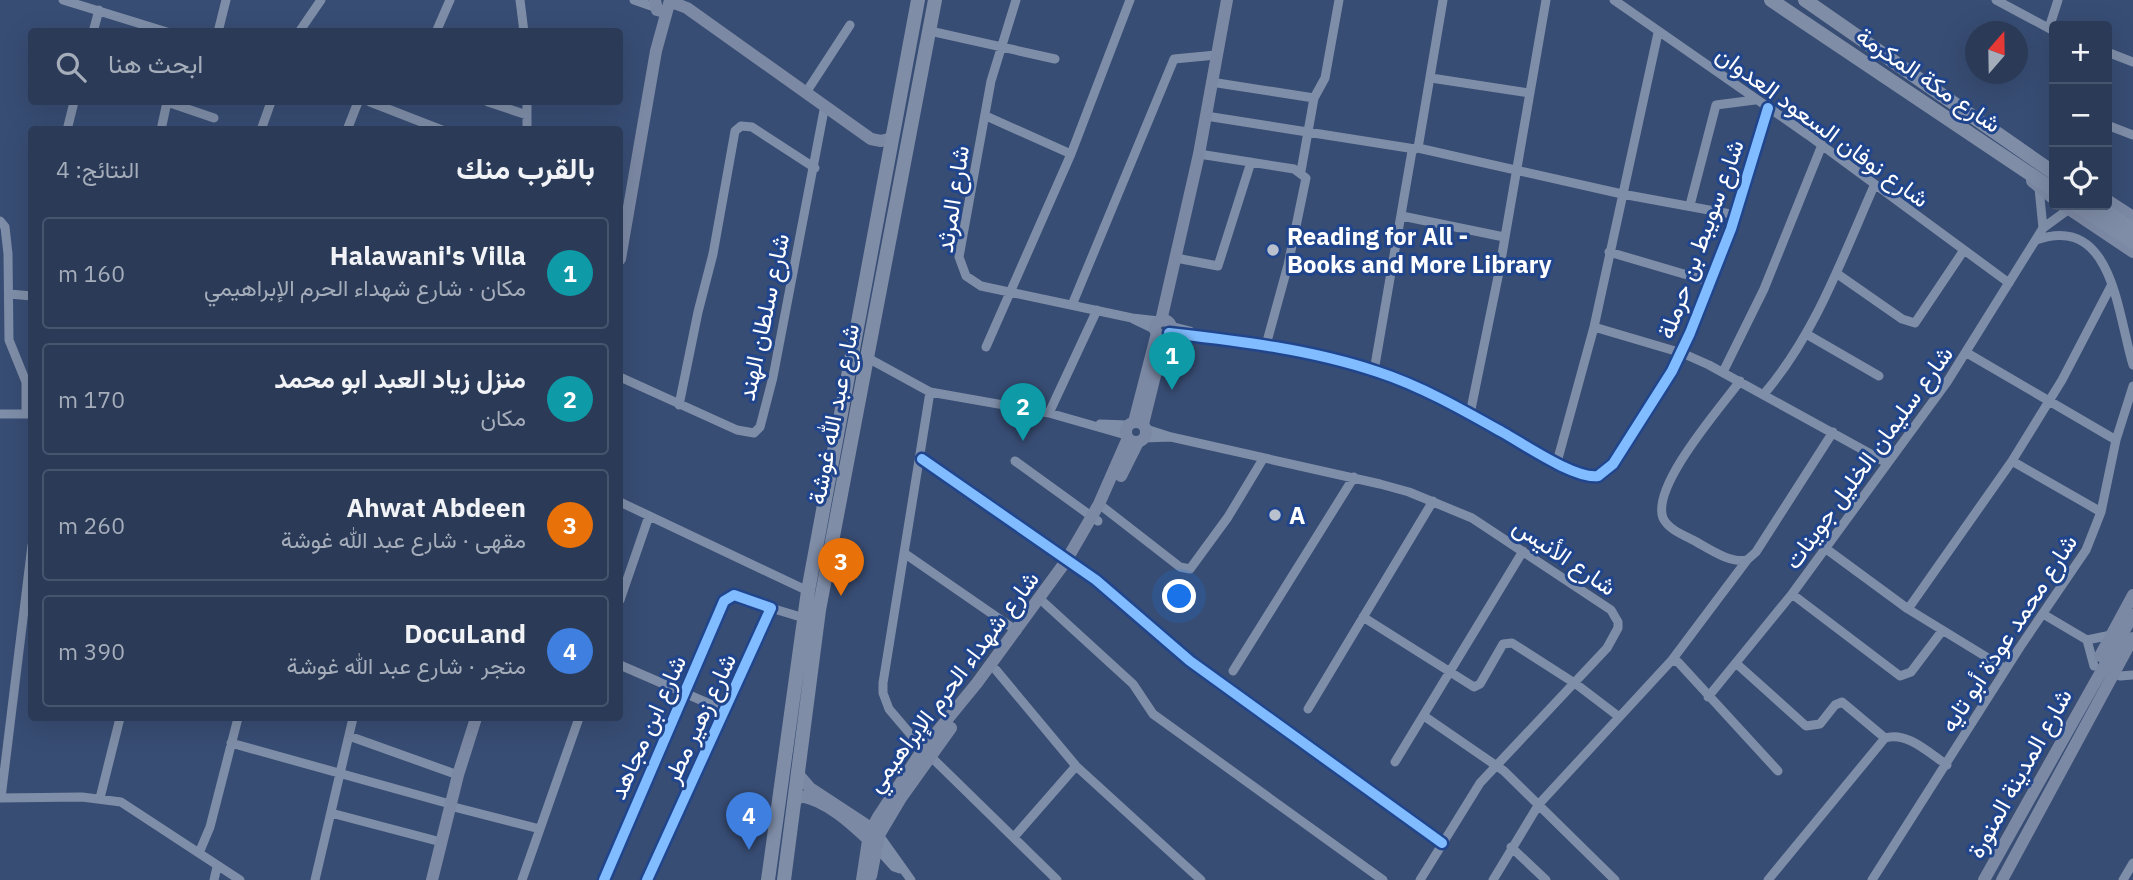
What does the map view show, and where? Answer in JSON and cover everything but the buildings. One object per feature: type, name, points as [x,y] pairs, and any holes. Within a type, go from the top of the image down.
[{"type":"main road","name":"شارع عبد الله غوشة","points":[[768,880],[808,591],[918,0]]},
{"type":"main road","name":"شارع عبد الله غوشة","points":[[784,880],[820,610],[935,0]]},
{"type":"main road","name":"شارع مكة المكرمة","points":[[1771,0],[2026,172],[2047,189]]},
{"type":"main road","name":"شارع مكة المكرمة","points":[[1805,0],[2049,170]]},
{"type":"main road","points":[[2076,210],[2133,242]]},
{"type":"main road","points":[[2103,210],[2133,230]]},
{"type":"street","points":[[65,0],[155,28]]},
{"type":"street","points":[[219,28],[226,0]]},
{"type":"street","points":[[302,28],[321,0]]},
{"type":"street","points":[[438,28],[450,0]]},
{"type":"street","points":[[520,0],[524,28]]},
{"type":"street","points":[[634,0],[663,6],[701,21],[807,91],[871,139],[881,141],[891,138]]},
{"type":"street","name":"شارع المرثد","points":[[1016,0],[999,47],[960,257],[961,268],[981,286],[1072,304],[1163,328]]},
{"type":"street","points":[[986,347],[1013,293],[1130,0]]},
{"type":"street","name":"شارع شهداء الحرم الإبراهيمي","points":[[926,752],[996,670],[1069,563],[1102,506],[1136,432],[1163,328],[1227,0]]},
{"type":"street","points":[[1266,345],[1306,183],[1301,171],[1307,134],[1314,98],[1325,78],[1339,0]]},
{"type":"street","points":[[1374,371],[1415,149],[1431,78],[1443,0]]},
{"type":"street","points":[[1470,414],[1546,0]]},
{"type":"street","name":"شارع نوفان السعود العدوان","points":[[1614,0],[1822,145],[1874,186],[2010,283]]},
{"type":"street","points":[[1996,0],[2049,28]]},
{"type":"street","points":[[2054,21],[2058,0]]},
{"type":"street","points":[[623,229],[626,198],[663,6]]},
{"type":"street","points":[[94,28],[99,10]]},
{"type":"street","points":[[807,91],[850,25]]},
{"type":"street","points":[[930,31],[1055,59]]},
{"type":"street","points":[[1556,461],[1594,327],[1658,33]]},
{"type":"street","points":[[2112,54],[2133,62]]},
{"type":"street","points":[[1072,304],[1174,59],[1216,55]]},
{"type":"street","points":[[1431,78],[1529,93]]},
{"type":"street","points":[[1211,82],[1314,98]]},
{"type":"street","points":[[1690,205],[1716,105],[1755,100]]},
{"type":"street","name":"شارع سلطان الهند","points":[[623,378],[747,433],[760,427],[773,377],[815,168],[825,104]]},
{"type":"street","points":[[68,126],[73,105]]},
{"type":"street","points":[[162,126],[166,105]]},
{"type":"street","points":[[176,105],[214,118]]},
{"type":"street","points":[[262,126],[270,105]]},
{"type":"street","points":[[349,126],[357,105]]},
{"type":"street","points":[[378,105],[432,126]]},
{"type":"street","points":[[497,105],[527,115]]},
{"type":"street","points":[[527,105],[527,126]]},
{"type":"street","name":"شارع سويبط بن حرملة","points":[[1163,328],[1266,345],[1374,371],[1470,414],[1556,461],[1592,477],[1609,470],[1682,353],[1735,215],[1768,108]]},
{"type":"street","points":[[986,116],[1070,154]]},
{"type":"street","points":[[1206,117],[1415,149],[1622,194],[1735,215]]},
{"type":"street","points":[[680,405],[718,228],[735,131],[741,126],[752,127],[815,168]]},
{"type":"street","points":[[2112,127],[2133,135]]},
{"type":"street","points":[[1723,372],[1764,289],[1822,145]]},
{"type":"street","points":[[1199,154],[1301,171]]},
{"type":"street","points":[[1176,258],[1218,266],[1251,162]]},
{"type":"street","points":[[1764,394],[1808,335],[1874,186]]},
{"type":"street","points":[[2043,228],[2047,189]]},
{"type":"street","points":[[2112,203],[2133,217]]},
{"type":"street","name":"شارع سليمان الخليل جوينات","points":[[1707,697],[1737,664],[1792,594],[1967,353],[2043,228],[2064,210]]},
{"type":"street","points":[[2075,210],[2133,252]]},
{"type":"street","points":[[1402,216],[1504,237]]},
{"type":"street","points":[[0,221],[6,231],[9,340],[26,382],[28,403]]},
{"type":"street","points":[[2036,240],[2065,233],[2087,242],[2102,259],[2133,365]]},
{"type":"street","points":[[1836,273],[1902,319],[1915,323],[1964,250]]},
{"type":"street","points":[[1609,252],[1711,282]]},
{"type":"street","points":[[1908,608],[2012,461],[2049,401],[2111,286]]},
{"type":"street","points":[[9,294],[28,296]]},
{"type":"street","points":[[1049,414],[1097,310]]},
{"type":"street","points":[[1594,327],[1682,353],[1723,372],[1887,463]]},
{"type":"street","points":[[1808,335],[1879,376]]},
{"type":"street","points":[[1967,353],[2116,440]]},
{"type":"street","name":"شارع الأنيس","points":[[866,357],[930,392],[1171,437],[1354,477],[1433,501],[1472,518],[1601,602],[1618,622],[1607,648],[1467,801],[1420,880]]},
{"type":"street","points":[[1740,381],[1676,470],[1664,495],[1662,515],[1669,526],[1706,547],[1732,559],[1747,560]]},
{"type":"street","name":"شارع محمد عودة أبو تايه","points":[[1872,880],[2006,669],[2086,550],[2101,512],[2116,440],[2133,386]]},
{"type":"street","points":[[930,392],[922,458],[904,553],[883,693],[889,709],[926,752],[1057,880]]},
{"type":"street","points":[[0,414],[28,414]]},
{"type":"street","points":[[1493,880],[1539,804],[1672,660],[1747,560],[1760,547],[1833,432]]},
{"type":"street","points":[[922,458],[1096,580],[1190,661],[1442,844]]},
{"type":"street","points":[[1102,506],[1180,567],[1190,569],[1228,517],[1263,458]]},
{"type":"street","points":[[1015,461],[1095,519]]},
{"type":"street","points":[[2012,461],[2101,512]]},
{"type":"street","points":[[1233,671],[1354,477]]},
{"type":"street","points":[[1308,709],[1433,501]]},
{"type":"street","points":[[623,503],[808,591]]},
{"type":"street","points":[[623,591],[649,516]]},
{"type":"street","points":[[1825,548],[1942,631],[2006,669]]},
{"type":"street","points":[[1395,762],[1523,551]]},
{"type":"street","points":[[904,553],[1017,631]]},
{"type":"street","points":[[28,578],[1,798],[100,798],[130,806],[240,880]]},
{"type":"street","points":[[1792,594],[1900,676],[1911,672],[1942,631]]},
{"type":"street","name":"شارع ابن مجاهد","points":[[604,880],[724,601],[734,595],[771,608]]},
{"type":"street","name":"شارع المدينة المنورة","points":[[2092,686],[2094,666],[2133,595]]},
{"type":"street","points":[[1043,601],[1133,684],[1153,714],[1383,880]]},
{"type":"street","name":"شارع شهداء الحرم الإبراهيمي","points":[[862,880],[874,837],[926,752],[1017,631],[1043,601]]},
{"type":"street","points":[[771,608],[804,618]]},
{"type":"street","name":"شارع زهير مطر","points":[[647,880],[771,608]]},
{"type":"street","points":[[2043,614],[2087,640],[2111,635]]},
{"type":"street","name":"شارع المدينة المنورة","points":[[2002,880],[2107,688],[2129,633],[2133,615]]},
{"type":"street","points":[[1363,617],[1449,673],[1478,686],[1507,642],[1576,684],[1618,716]]},
{"type":"street","name":"شارع المدينة المنورة","points":[[1984,880],[2092,686],[2129,633]]},
{"type":"street","points":[[2087,640],[2094,666]]},
{"type":"street","name":"شارع المدينة المنورة","points":[[2107,688],[2126,676],[2133,656]]},
{"type":"street","points":[[1672,660],[1678,662],[1777,771]]},
{"type":"street","points":[[1737,664],[1806,726],[1819,724],[1835,705],[1842,702],[1885,738]]},
{"type":"street","name":"شارع زهير مطر","points":[[623,666],[686,691],[726,711]]},
{"type":"street","points":[[996,670],[1076,766],[1201,880]]},
{"type":"street","points":[[1424,716],[1497,766],[1615,880]]},
{"type":"street","points":[[100,798],[119,721]]},
{"type":"street","points":[[198,853],[209,827],[237,721]]},
{"type":"street","points":[[315,880],[352,721]]},
{"type":"street","points":[[432,880],[458,775],[475,721]]},
{"type":"street","points":[[522,880],[578,721]]},
{"type":"street","points":[[349,736],[458,775]]},
{"type":"street","points":[[1768,880],[1885,738],[1892,736],[1908,739],[1947,765]]},
{"type":"street","points":[[232,743],[540,829]]},
{"type":"street","points":[[1014,837],[1076,766]]},
{"type":"street","points":[[797,773],[810,788],[874,837],[911,880]]},
{"type":"street","points":[[793,804],[800,796],[812,800],[874,837]]},
{"type":"street","points":[[331,813],[441,842]]},
{"type":"street","name":"شارع شهداء الحرم الإبراهيمي","points":[[870,880],[874,837]]},
{"type":"street","points":[[1511,848],[1546,880]]},
{"type":"street","points":[[2123,880],[2133,863]]},
{"type":"street","points":[[214,880],[217,867]]},
{"type":"street","points":[[1599,880],[1607,872]]},
{"type":"cycle path","points":[[1169,333],[1300,352],[1378,372],[1442,399],[1563,467],[1598,476],[1613,464],[1672,371],[1690,333],[1731,229],[1768,108]]},
{"type":"cycle path","points":[[922,459],[1096,580],[1190,661],[1442,843]]},
{"type":"cycle path","points":[[604,880],[724,601],[734,595],[771,608],[647,880]]},
{"type":"place","name":"Reading for All - Books and More Library","points":[[1273,250]]},
{"type":"place","name":"Halawani's Villa","points":[[1172,390]]},
{"type":"place","name":"منزل زياد العبد ابو محمد","points":[[1023,441]]},
{"type":"place","name":"A","points":[[1275,515]]},
{"type":"place","name":"Ahwat Abdeen","points":[[841,596]]},
{"type":"place","name":"DocuLand","points":[[749,850]]}]
